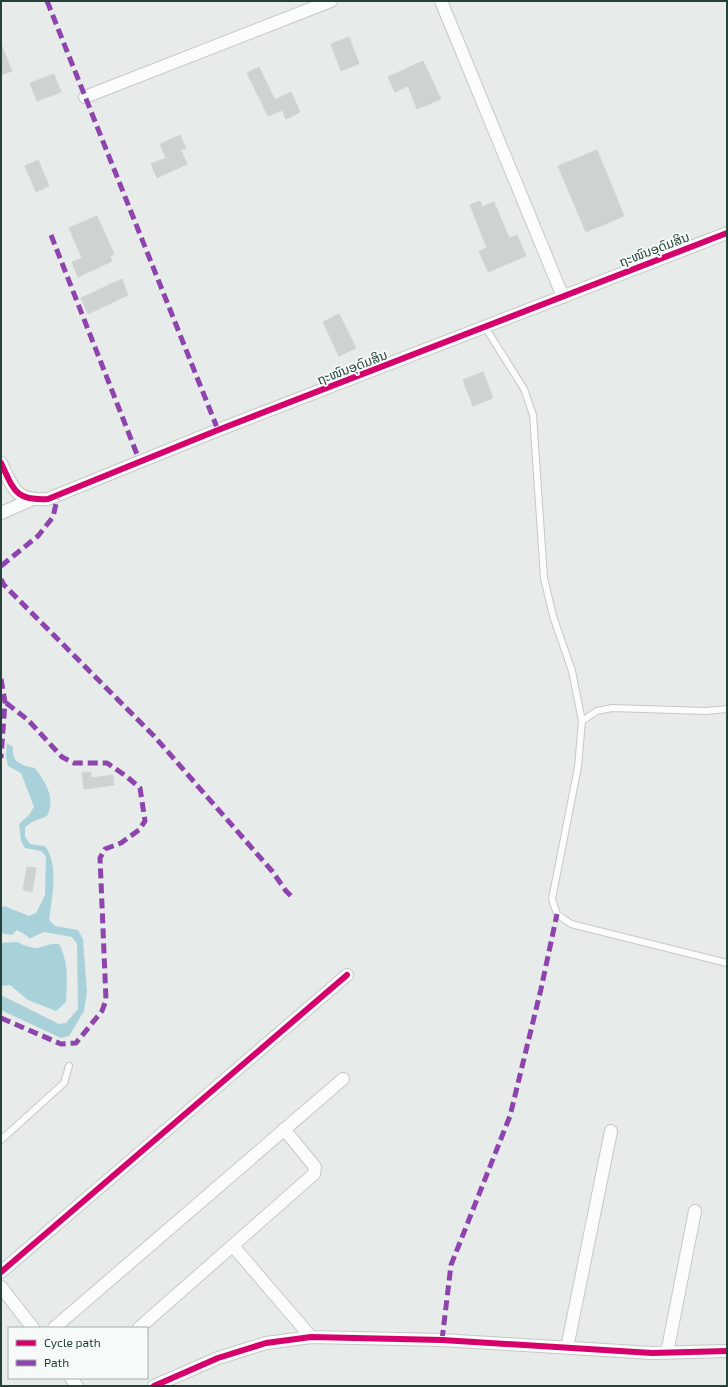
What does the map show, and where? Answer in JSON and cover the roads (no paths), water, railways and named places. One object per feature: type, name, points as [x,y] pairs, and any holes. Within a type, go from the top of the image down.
[{"type":"street","points":[[85,97],[331,1]]},
{"type":"street","points":[[441,1],[563,297]]},
{"type":"street","name":"ຖະໜົນອຸດົມສິນ","points":[[1,513],[31,500],[48,499],[218,430],[727,233]]},
{"type":"street","points":[[1,463],[15,492],[31,500]]},
{"type":"street","points":[[1,1272],[347,975]]},
{"type":"street","points":[[55,1327],[343,1078]]},
{"type":"street","points":[[140,1327],[314,1174],[315,1167],[284,1129]]},
{"type":"street","points":[[567,1348],[610,1132]]},
{"type":"street","points":[[667,1353],[694,1211]]},
{"type":"street","points":[[232,1246],[311,1337]]},
{"type":"street","points":[[1,1287],[32,1327]]},
{"type":"street","points":[[154,1386],[232,1354],[266,1343],[311,1337],[442,1340],[667,1353],[727,1351]]},
{"type":"lane","points":[[485,327],[524,389],[533,415],[544,578],[553,616],[572,670],[582,721],[578,767],[552,899],[557,914],[571,924],[727,963]]},
{"type":"lane","points":[[582,721],[597,711],[612,708],[706,711],[727,709]]},
{"type":"lane","points":[[1,1140],[64,1083],[70,1066]]},
{"type":"water","points":[[7,743],[13,747],[14,756],[18,762],[35,768],[46,785],[50,797],[50,809],[47,816],[32,822],[25,827],[25,837],[30,844],[45,846],[52,862],[53,891],[49,920],[55,926],[78,930],[83,939],[87,992],[84,1011],[69,1036],[61,1038],[1,1010],[1,995],[59,1024],[66,1023],[78,1009],[77,944],[72,937],[44,932],[30,938],[17,930],[12,935],[1,933],[1,908],[4,906],[29,916],[36,913],[45,895],[46,856],[41,851],[25,848],[21,841],[19,824],[29,815],[34,807],[21,773],[8,766],[6,756]]},
{"type":"water","points":[[17,942],[35,948],[59,944],[66,965],[67,987],[66,1002],[56,1011],[28,1000],[10,985],[1,986],[1,943]]}]
